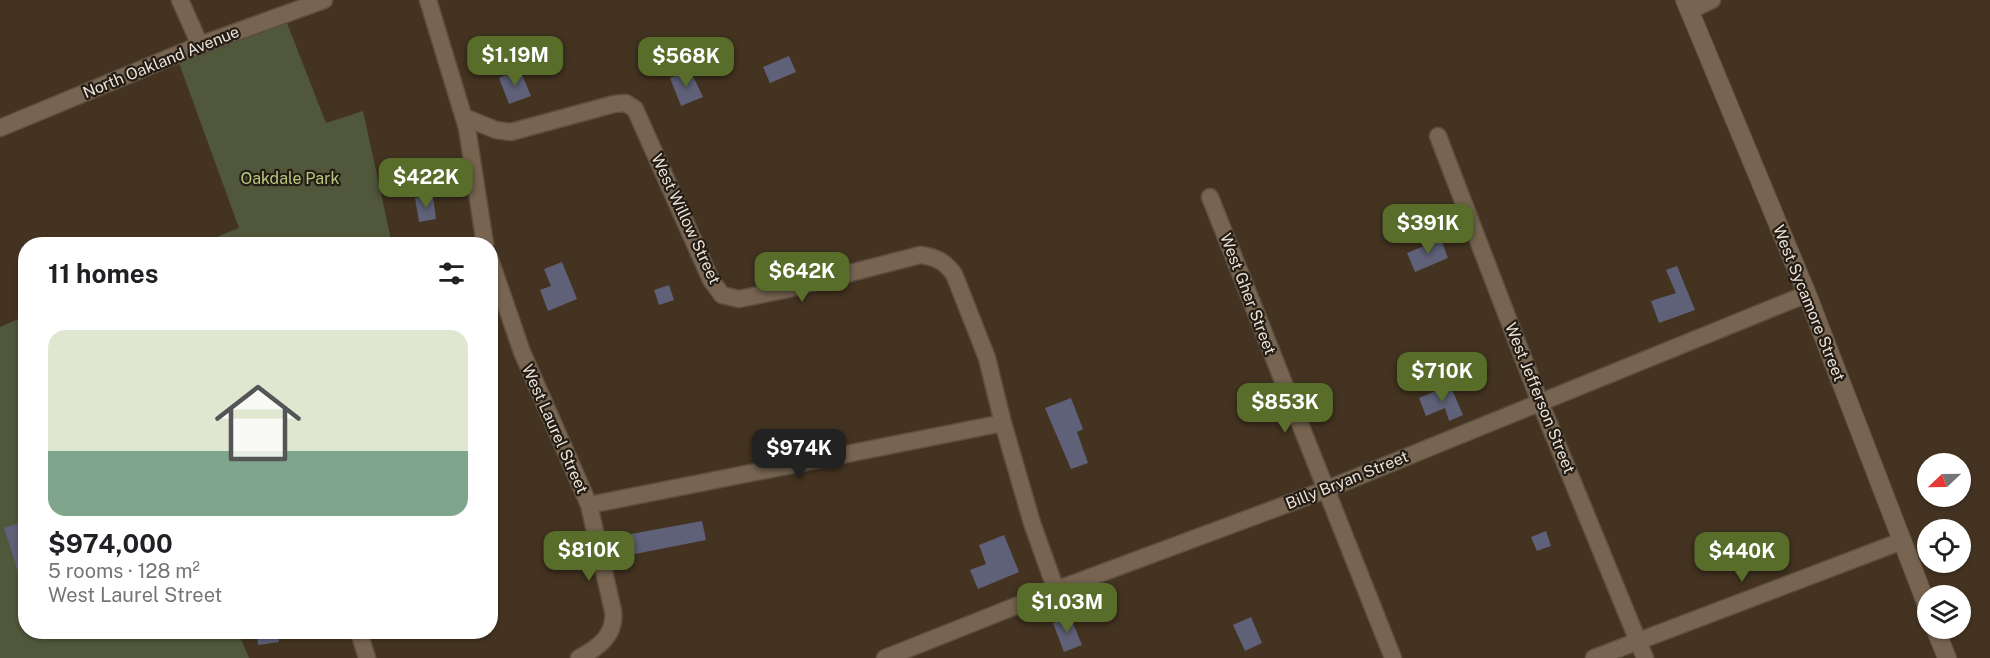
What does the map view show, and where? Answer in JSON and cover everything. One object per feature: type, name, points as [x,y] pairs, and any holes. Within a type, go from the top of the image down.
[{"type":"street","points":[[180,0],[200,45]]},
{"type":"street","name":"North Oakland Avenue","points":[[0,128],[200,45],[324,0]]},
{"type":"street","points":[[428,0],[464,117],[484,237]]},
{"type":"street","points":[[1687,5],[1712,0]]},
{"type":"street","name":"West Sycamore Street","points":[[1687,5],[1807,294],[1919,585]]},
{"type":"street","name":"West Willow Street","points":[[464,117],[495,130],[511,132],[614,104],[626,103],[635,108],[711,280],[722,295],[739,299],[784,290],[920,255],[935,257],[954,274],[987,358],[1003,423],[1034,528],[1056,590]]},
{"type":"street","name":"West Jefferson Street","points":[[1438,136],[1540,402],[1645,658]]},
{"type":"street","name":"West Gher Street","points":[[1210,197],[1325,490],[1394,658]]},
{"type":"street","name":"West Laurel Street","points":[[498,282],[522,352],[589,506],[1003,423]]},
{"type":"street","name":"Billy Bryan Street","points":[[885,658],[1056,590],[1325,490],[1807,294]]},
{"type":"street","points":[[579,658],[607,639],[615,623],[589,506]]},
{"type":"street","points":[[1594,658],[1902,541]]},
{"type":"street","points":[[361,639],[367,658]]},
{"type":"street","points":[[1939,639],[1947,658]]},
{"type":"green space","name":"Oakdale Park","points":[[287,23],[326,123],[363,111],[390,237],[216,237],[239,228],[179,63]]},
{"type":"green space","points":[[18,319],[18,639],[241,639],[249,658],[0,658],[0,327]]},
{"type":"building","points":[[789,56],[796,72],[770,83],[763,67]]},
{"type":"building","points":[[520,70],[531,96],[509,104],[499,78]]},
{"type":"building","points":[[690,70],[703,97],[681,106],[670,78]]},
{"type":"building","points":[[433,196],[436,219],[419,222],[415,198]]},
{"type":"building","points":[[1441,239],[1448,258],[1415,272],[1407,253]]},
{"type":"building","points":[[562,262],[577,299],[548,311],[540,290],[551,286],[544,269]]},
{"type":"building","points":[[1677,266],[1695,310],[1659,323],[1651,301],[1676,293],[1666,270]]},
{"type":"building","points":[[669,285],[674,300],[659,305],[654,290]]},
{"type":"building","points":[[1450,385],[1463,415],[1449,421],[1445,408],[1426,416],[1419,398]]},
{"type":"building","points":[[1071,398],[1083,429],[1077,432],[1088,463],[1071,469],[1045,408]]},
{"type":"building","points":[[702,521],[706,540],[635,554],[631,534]]},
{"type":"building","points":[[18,524],[18,571],[4,528]]},
{"type":"building","points":[[1546,531],[1551,546],[1537,551],[1531,537]]},
{"type":"building","points":[[1004,535],[1019,572],[978,589],[970,570],[986,564],[979,545]]},
{"type":"building","points":[[1070,616],[1082,645],[1064,652],[1053,623]]},
{"type":"building","points":[[1251,617],[1262,643],[1245,651],[1233,625]]},
{"type":"building","points":[[258,639],[279,639],[279,642],[258,645]]}]
